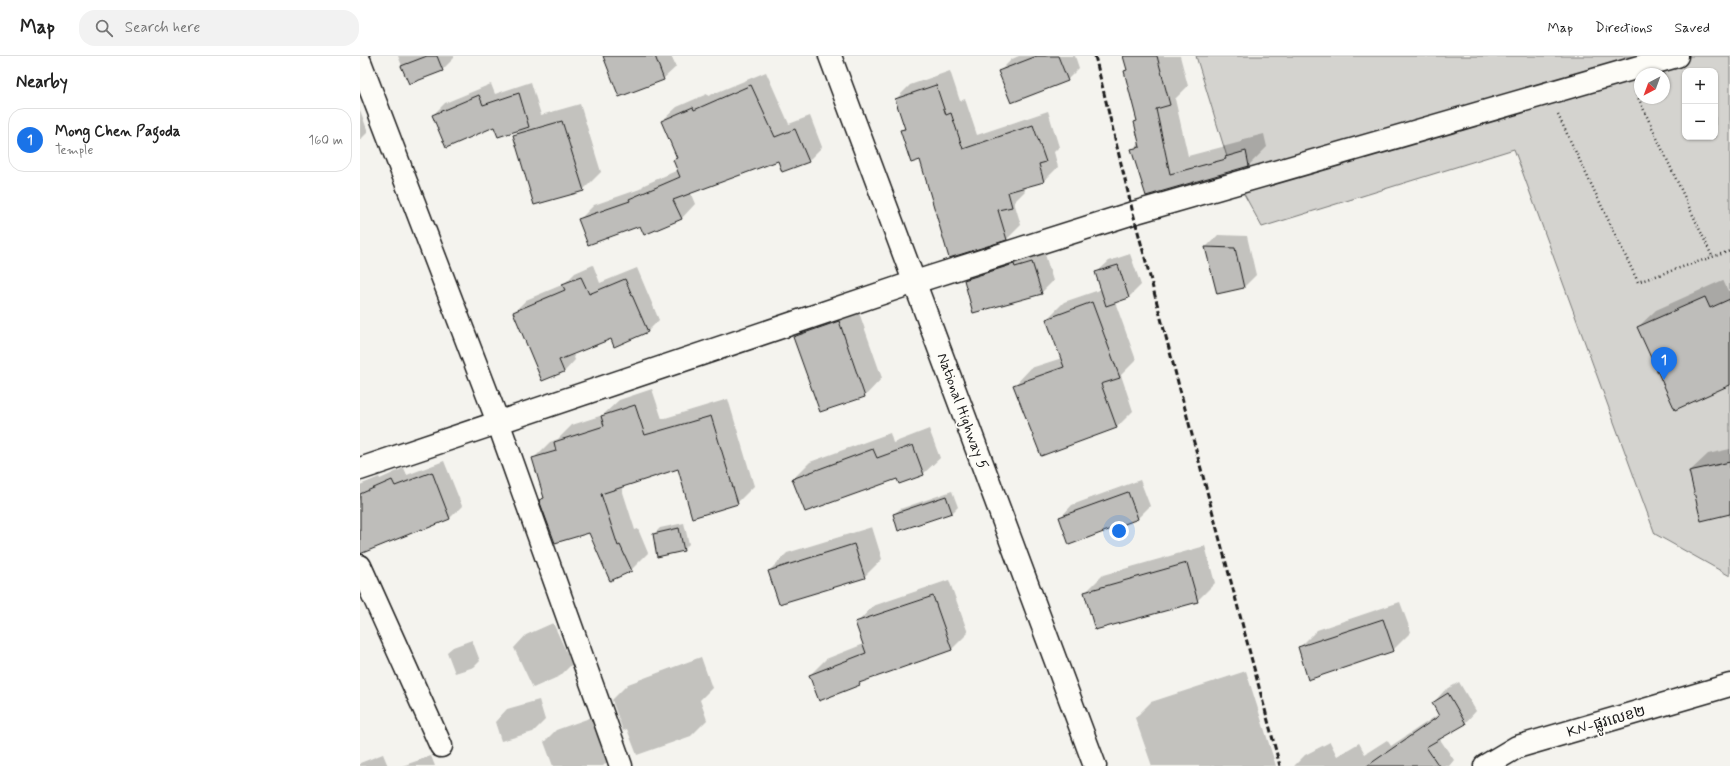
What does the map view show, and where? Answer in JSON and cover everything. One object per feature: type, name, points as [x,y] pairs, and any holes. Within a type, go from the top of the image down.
[{"type":"main road","name":"National Highway 5","points":[[830,56],[1094,766]]},
{"type":"main road","points":[[360,469],[915,282],[1141,211],[1677,56]]},
{"type":"main road","points":[[360,62],[498,422],[621,766]]},
{"type":"main road","points":[[360,566],[441,746]]},
{"type":"main road","name":"KN-ផ្លូវលេខ២","points":[[1485,766],[1517,747],[1730,685]]},
{"type":"path","points":[[1626,71],[1712,256]]},
{"type":"path","points":[[1547,93],[1638,282],[1730,251]]},
{"type":"shaded area","points":[[1196,56],[1730,56],[1730,576],[1655,534],[1514,149],[1262,227],[1231,170]]},
{"type":"building","points":[[427,56],[437,56],[443,71],[409,84],[401,66]]},
{"type":"building","points":[[603,56],[655,56],[664,80],[619,97]]},
{"type":"building","points":[[1037,56],[1058,56],[1068,81],[1011,103],[998,71]]},
{"type":"building","points":[[1123,56],[1157,56],[1170,105],[1156,109],[1170,174],[1226,159],[1225,157],[1246,151],[1249,166],[1146,196],[1131,149],[1140,147],[1134,122],[1137,121],[1124,71],[1127,70]]},
{"type":"building","points":[[751,85],[775,137],[795,129],[809,162],[782,172],[778,161],[673,200],[682,219],[644,235],[640,226],[588,245],[578,219],[630,201],[629,199],[680,177],[673,160],[677,158],[661,121],[693,107],[694,110]]},
{"type":"building","points":[[936,85],[946,115],[951,113],[963,149],[1033,125],[1046,162],[1039,164],[1044,182],[1008,192],[1012,207],[998,210],[1007,240],[949,258],[920,160],[911,163],[900,130],[905,129],[895,99]]},
{"type":"building","points":[[519,93],[529,127],[498,137],[494,127],[446,148],[432,115],[479,95],[483,105]]},
{"type":"building","points":[[562,121],[584,191],[534,205],[513,135]]},
{"type":"building","points":[[1205,247],[1235,248],[1244,288],[1217,294]]},
{"type":"building","points":[[1032,262],[1042,294],[973,313],[964,280],[1014,264],[1015,267]]},
{"type":"building","points":[[1118,265],[1129,298],[1106,306],[1095,272]]},
{"type":"building","points":[[581,277],[589,294],[625,279],[648,332],[614,347],[611,339],[559,360],[564,372],[542,381],[513,312],[565,290],[562,284]]},
{"type":"building","points":[[1705,297],[1710,308],[1730,299],[1730,385],[1675,410],[1637,327]]},
{"type":"building","points":[[1092,302],[1120,378],[1101,384],[1117,428],[1041,456],[1013,385],[1064,367],[1046,319]]},
{"type":"building","points":[[839,321],[865,397],[820,412],[793,337]]},
{"type":"building","points":[[635,405],[645,435],[711,416],[738,504],[692,518],[678,469],[601,494],[618,546],[620,545],[632,571],[610,581],[589,533],[555,543],[539,500],[544,498],[532,458],[556,451],[554,442],[604,426],[601,416]]},
{"type":"building","points":[[913,445],[924,475],[899,484],[897,479],[805,512],[792,479],[873,449],[877,458]]},
{"type":"building","points":[[1730,462],[1730,514],[1701,521],[1689,471]]},
{"type":"building","points":[[432,472],[450,519],[360,554],[360,494],[392,480],[395,486]]},
{"type":"building","points":[[1128,492],[1138,519],[1069,545],[1059,517]]},
{"type":"building","points":[[946,496],[952,513],[898,531],[893,514]]},
{"type":"building","points":[[679,528],[684,551],[657,557],[653,534]]},
{"type":"building","points":[[854,544],[865,578],[779,604],[768,571]]},
{"type":"building","points":[[1187,563],[1198,602],[1095,630],[1084,592]]},
{"type":"building","points":[[933,596],[952,650],[859,683],[860,685],[819,701],[809,675],[866,653],[855,622]]},
{"type":"building","points":[[1383,619],[1394,651],[1308,680],[1298,647]]},
{"type":"building","points":[[1448,693],[1466,724],[1426,747],[1439,766],[1367,766],[1439,716],[1432,703]]},
{"type":"railway","points":[[1095,56],[1133,213],[1280,766]]},
{"type":"place","name":"Mong Chen Pagoda","points":[[1664,380]]}]
